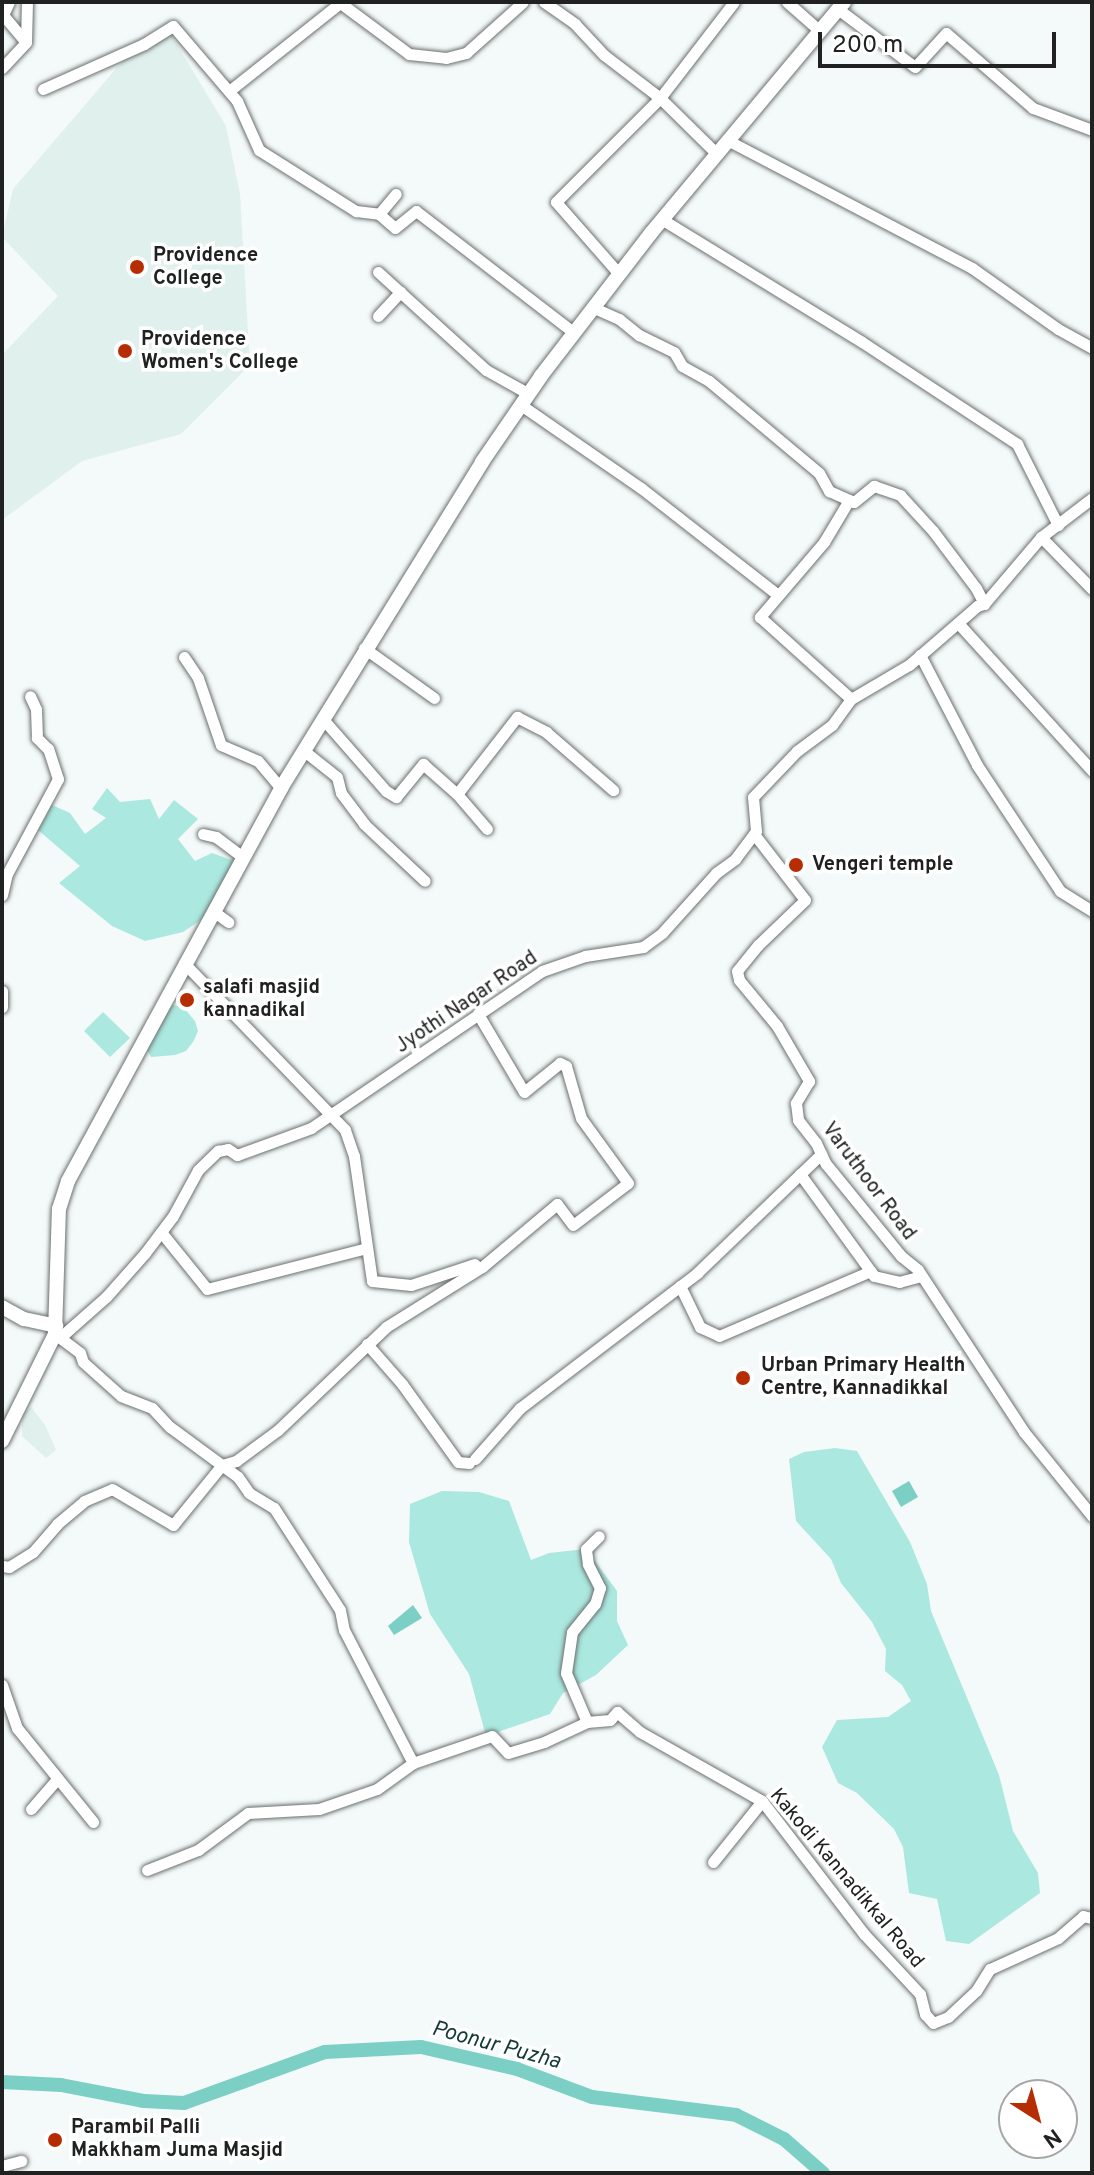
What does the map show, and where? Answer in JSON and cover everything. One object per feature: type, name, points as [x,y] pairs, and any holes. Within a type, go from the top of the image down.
[{"type":"main road","points":[[2,1441],[55,1330],[59,1209],[68,1181],[184,963],[303,750],[364,648],[525,399],[573,332],[841,5]]},
{"type":"main road","points":[[2,1307],[55,1330]]},
{"type":"street","points":[[9,2],[3,15],[26,42]]},
{"type":"street","points":[[2,68],[26,42],[27,2]]},
{"type":"street","points":[[229,91],[340,3],[409,54],[446,58],[466,53],[523,2]]},
{"type":"street","points":[[619,274],[556,202],[660,98],[734,2]]},
{"type":"street","points":[[787,2],[820,31]]},
{"type":"street","points":[[550,3],[604,55],[660,98],[717,154]]},
{"type":"street","points":[[841,5],[915,67],[946,33],[1033,108],[1092,130]]},
{"type":"street","points":[[43,89],[144,44],[173,26],[237,101],[259,150],[356,211],[379,214],[395,228],[416,211],[573,332]]},
{"type":"street","points":[[729,141],[972,268],[1058,329],[1092,348]]},
{"type":"street","points":[[379,214],[396,194]]},
{"type":"street","points":[[663,220],[862,342],[1017,444],[1058,525]]},
{"type":"street","points":[[378,272],[486,370],[778,595]]},
{"type":"street","points":[[378,316],[400,292]]},
{"type":"street","points":[[592,307],[619,319],[639,335],[674,352],[682,366],[709,381],[819,473],[829,491],[854,502],[874,486],[900,495],[933,531],[976,588],[984,604]]},
{"type":"street","points":[[754,834],[753,797],[797,751],[832,725],[851,699],[909,665],[977,606],[984,604],[1041,537],[1092,498]]},
{"type":"street","points":[[849,500],[824,542],[760,617],[851,699]]},
{"type":"street","points":[[1041,537],[1092,589]]},
{"type":"street","points":[[958,623],[1092,771]]},
{"type":"street","points":[[364,648],[434,698]]},
{"type":"street","points":[[920,655],[977,765],[1060,891],[1092,911]]},
{"type":"street","points":[[184,657],[198,678],[221,745],[258,761],[281,788]]},
{"type":"street","points":[[2,895],[7,874],[58,779],[48,749],[37,738],[36,709],[30,696]]},
{"type":"street","points":[[457,794],[517,717],[546,732],[613,790]]},
{"type":"street","points":[[322,718],[386,791],[396,797],[423,764],[457,794],[487,829]]},
{"type":"street","points":[[303,750],[337,777],[341,793],[364,824],[425,881]]},
{"type":"street","points":[[203,834],[216,837],[243,857]]},
{"type":"street","name":"Jyothi Nagar Road","points":[[55,1330],[64,1334],[106,1297],[161,1232],[198,1170],[218,1151],[228,1149],[237,1155],[311,1128],[542,971],[585,956],[643,947],[662,933],[716,873],[735,859],[754,834]]},
{"type":"street","name":"Varuthoor Road","points":[[754,834],[805,900],[742,961],[737,971],[739,980],[777,1026],[809,1081],[796,1103],[798,1120],[821,1154],[921,1276],[1024,1432],[1090,1511]]},
{"type":"street","points":[[213,911],[228,922]]},
{"type":"street","points":[[184,963],[345,1130],[354,1156],[372,1281],[411,1285],[453,1274],[490,1257]]},
{"type":"street","points":[[2,991],[2,1007]]},
{"type":"street","points":[[2,1566],[9,1567],[33,1552],[57,1524],[84,1501],[112,1489],[173,1525],[222,1465],[236,1461],[278,1430],[396,1320],[482,1267],[490,1257],[557,1204],[573,1225],[628,1183],[581,1118],[566,1066],[560,1063],[524,1092],[478,1014]]},
{"type":"street","points":[[367,1344],[402,1384],[458,1462],[472,1461],[520,1408],[680,1286],[821,1154]]},
{"type":"street","points":[[800,1174],[874,1276],[899,1282],[921,1276]]},
{"type":"street","points":[[161,1232],[207,1289],[367,1248]]},
{"type":"street","points":[[680,1286],[700,1327],[719,1336],[871,1271]]},
{"type":"street","points":[[55,1330],[80,1353],[83,1362],[121,1396],[152,1408],[170,1427],[238,1477],[249,1493],[274,1508],[340,1610],[344,1630],[413,1763],[377,1789],[319,1809],[248,1813],[198,1850],[147,1870]]},
{"type":"street","points":[[587,1722],[566,1673],[572,1632],[595,1604],[600,1588],[588,1564],[586,1549],[599,1536]]},
{"type":"street","points":[[2,1685],[17,1728],[93,1822]]},
{"type":"street","name":"Kakodi Kannadikkal Road","points":[[413,1763],[486,1736],[492,1736],[508,1753],[587,1722],[610,1720],[617,1712],[640,1732],[762,1801],[864,1934],[920,1994],[925,2014],[933,2023],[948,2017],[976,1991],[990,1969],[1058,1938],[1083,1916],[1092,1918]]},
{"type":"street","points":[[31,1809],[56,1780]]},
{"type":"street","points":[[713,1862],[762,1801]]},
{"type":"street","points":[[2,2166],[21,2161]]},
{"type":"shaded area","name":"Providence College","points":[[170,33],[226,126],[240,194],[250,365],[181,434],[82,461],[2,520],[2,355],[58,296],[2,237],[13,189],[127,56]]},
{"type":"shaded area","points":[[107,788],[120,802],[150,799],[159,819],[174,800],[198,819],[178,839],[195,861],[212,853],[240,863],[201,920],[183,932],[145,941],[112,926],[59,883],[80,866],[38,830],[52,805],[70,813],[85,834],[106,818],[92,809]]},
{"type":"shaded area","points":[[173,1005],[183,1007],[195,1021],[198,1031],[186,1051],[151,1057],[146,1048],[161,1019]]},
{"type":"shaded area","points":[[103,1012],[130,1038],[110,1057],[84,1031]]},
{"type":"shaded area","points":[[31,1407],[45,1425],[56,1450],[46,1458],[22,1436],[22,1415]]},
{"type":"shaded area","points":[[835,1448],[857,1451],[910,1542],[927,1584],[931,1611],[999,1775],[1013,1831],[1038,1873],[1040,1893],[969,1944],[946,1941],[937,1899],[909,1893],[903,1847],[894,1829],[857,1793],[838,1783],[822,1747],[837,1720],[888,1717],[911,1701],[902,1685],[885,1671],[886,1649],[872,1622],[841,1583],[831,1559],[796,1521],[789,1459],[804,1452]]},
{"type":"shaded area","points":[[909,1481],[918,1497],[901,1507],[892,1491]]},
{"type":"shaded area","points":[[442,1491],[479,1492],[509,1501],[531,1560],[549,1553],[586,1549],[617,1591],[617,1621],[628,1645],[596,1675],[563,1693],[550,1714],[486,1736],[469,1674],[430,1614],[409,1542],[410,1504]]},
{"type":"shaded area","points":[[413,1605],[422,1618],[394,1635],[388,1626]]},
{"type":"waterway","name":"Poonur Puzha","points":[[2,2082],[61,2085],[144,2101],[184,2103],[325,2052],[421,2047],[517,2069],[592,2097],[736,2115],[784,2139],[823,2173]]},
{"type":"place","name":"Providence College","points":[[137,267]]},
{"type":"place","name":"Providence Women's College","points":[[125,351]]},
{"type":"place","name":"Vengeri temple","points":[[796,865]]},
{"type":"place","name":"salafi masjid kannadikal","points":[[187,1000]]},
{"type":"place","name":"Urban Primary Health Centre, Kannadikkal","points":[[743,1378]]},
{"type":"place","name":"Parambil Palli Makkham Juma Masjid","points":[[55,2140]]}]
